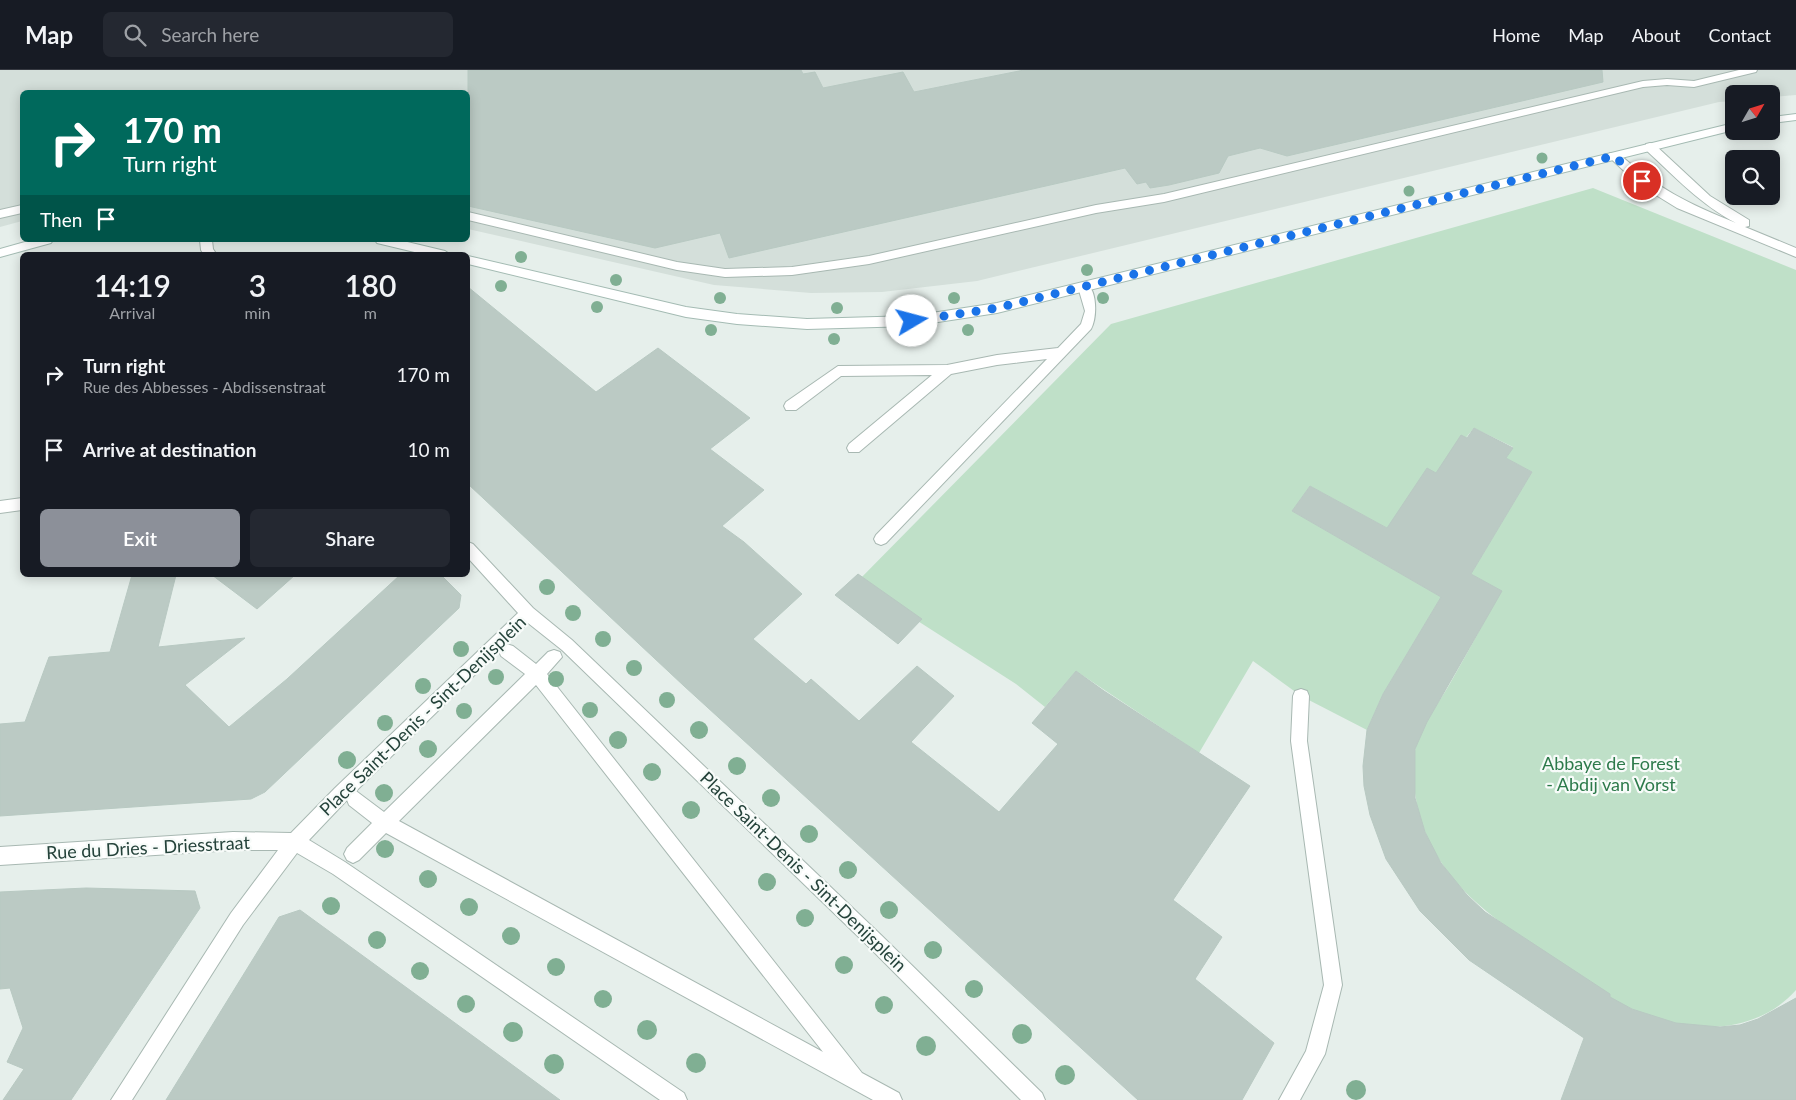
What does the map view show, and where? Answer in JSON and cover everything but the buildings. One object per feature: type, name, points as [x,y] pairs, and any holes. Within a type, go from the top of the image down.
[{"type":"street","points":[[470,216],[677,266],[725,274],[792,271],[869,260],[1096,209],[1164,198],[1643,84],[1667,82],[1694,84],[1752,70]]},
{"type":"street","points":[[1780,119],[1796,117]]},
{"type":"street","points":[[470,260],[686,312],[737,319],[807,324],[912,321],[997,308],[1725,128]]},
{"type":"street","points":[[1650,147],[1699,193],[1734,218],[1796,248]]},
{"type":"street","points":[[1614,156],[1642,181],[1681,205],[1796,253]]},
{"type":"street","points":[[0,214],[20,209]]},
{"type":"street","points":[[0,253],[40,242]]},
{"type":"street","points":[[390,242],[432,252]]},
{"type":"street","points":[[881,539],[1088,326],[1091,311],[1084,287]]},
{"type":"street","points":[[792,406],[838,371],[947,370],[1063,352]]},
{"type":"street","points":[[854,448],[947,370]]},
{"type":"street","points":[[0,507],[20,504]]},
{"type":"street","points":[[470,550],[528,613]]},
{"type":"street","name":"Place Saint-Denis - Sint-Denijsplein","points":[[121,1100],[238,919],[296,842],[355,780],[528,613],[567,645],[854,920],[1035,1100]]},
{"type":"street","points":[[507,651],[537,674],[872,1100]]},
{"type":"street","points":[[353,854],[554,657]]},
{"type":"street","points":[[1289,1100],[1315,1054],[1333,985],[1299,741],[1301,696]]},
{"type":"street","points":[[355,799],[385,823],[892,1100]]},
{"type":"street","name":"Rue du Dries - Driesstraat","points":[[0,856],[233,841],[296,842]]},
{"type":"street","points":[[296,842],[339,868],[677,1100]]},
{"type":"shaded area","points":[[0,70],[1796,70],[1796,95],[1780,96],[1780,85],[1725,85],[1725,102],[977,281],[882,292],[811,293],[714,285],[470,229],[470,90],[20,90],[20,222],[0,227]]},
{"type":"green space","name":"Abbaye de Forest - Abdij van Vorst","points":[[1593,188],[1796,270],[1796,990],[1779,1005],[1760,1016],[1740,1023],[1697,1026],[1674,1023],[1632,1009],[1609,997],[1517,934],[1476,902],[1452,877],[1433,849],[1427,836],[1415,795],[1415,751],[1424,727],[1501,591],[1471,574],[1532,472],[1506,458],[1513,447],[1474,428],[1436,473],[1427,469],[1398,534],[1310,486],[1292,511],[1441,597],[1383,694],[1367,730],[1301,696],[1253,661],[1199,753],[1076,671],[1045,707],[1016,684],[857,582],[1111,324]]},
{"type":"route","points":[[912,321],[997,308],[1614,156],[1642,181]]}]
